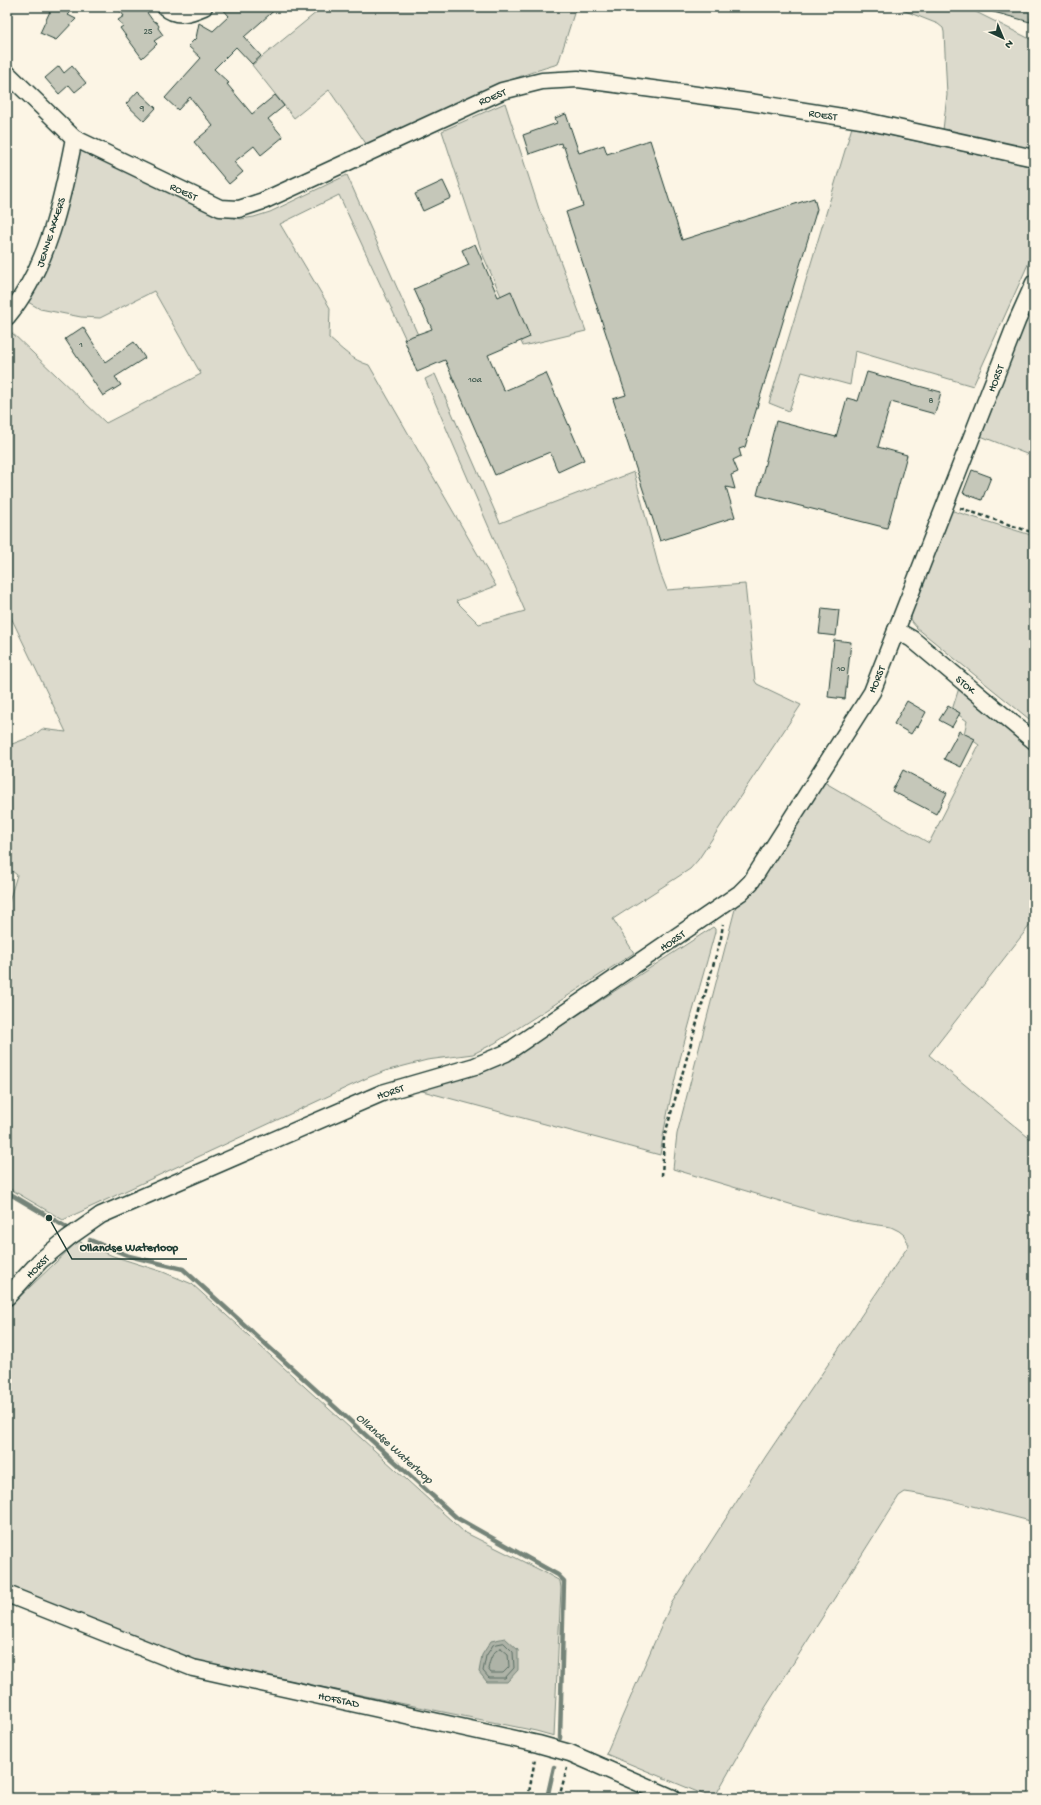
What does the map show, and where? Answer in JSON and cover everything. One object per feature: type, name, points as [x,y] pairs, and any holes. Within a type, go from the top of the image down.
[{"type":"street","points":[[165,7],[171,12],[187,14],[204,7]]},
{"type":"street","name":"ROEST","points":[[7,73],[74,138],[220,208],[239,208],[263,201],[502,91],[542,81],[578,80],[749,102],[861,120],[1034,158]]},
{"type":"street","name":"JENNE AKKERS","points":[[7,317],[17,305],[36,272],[51,234],[65,184],[74,138]]},
{"type":"street","name":"HORST","points":[[7,1297],[40,1261],[68,1238],[101,1216],[382,1093],[475,1066],[506,1053],[726,904],[751,882],[872,692],[1017,321],[1034,283]]},
{"type":"street","name":"STOK","points":[[896,630],[912,639],[1034,741]]},
{"type":"street","name":"HOFSTAD","points":[[7,1594],[192,1668],[538,1744],[570,1753],[673,1798]]},
{"type":"path","points":[[946,504],[1034,533]]},
{"type":"path","points":[[662,1176],[664,1138],[721,938],[726,904]]},
{"type":"path","points":[[528,1798],[538,1744]]},
{"type":"path","points":[[559,1798],[570,1753]]},
{"type":"shaded area","points":[[323,7],[576,7],[558,64],[485,90],[367,145],[329,90],[294,118],[252,65]]},
{"type":"shaded area","points":[[895,7],[966,7],[1034,41],[1034,151],[943,130],[947,95],[943,28],[938,24]]},
{"type":"shaded area","points":[[505,103],[540,212],[546,222],[586,331],[523,346],[482,253],[442,131]]},
{"type":"shaded area","points":[[852,127],[1034,167],[1034,251],[973,386],[855,351],[850,385],[802,372],[789,411],[769,403]]},
{"type":"shaded area","points":[[79,145],[203,206],[228,217],[241,219],[270,212],[347,175],[418,335],[406,340],[339,195],[280,224],[330,308],[329,338],[352,357],[369,365],[496,586],[456,601],[479,624],[525,611],[425,379],[435,374],[500,523],[634,472],[660,572],[667,590],[745,584],[755,681],[757,684],[801,705],[698,860],[690,869],[613,919],[634,953],[495,1043],[473,1054],[427,1060],[385,1071],[367,1078],[63,1220],[7,1187],[7,908],[17,875],[7,867],[7,746],[33,736],[42,729],[66,732],[7,609],[7,332],[9,330],[106,423],[201,374],[154,291],[100,318],[81,317],[40,309],[28,302],[40,277]]},
{"type":"shaded area","points":[[1034,293],[1034,457],[978,435]]},
{"type":"shaded area","points":[[950,510],[1034,536],[1034,723],[917,628],[911,621],[912,610]]},
{"type":"shaded area","points":[[959,688],[1034,749],[1034,920],[929,1055],[1034,1142],[1034,1522],[945,1499],[905,1492],[899,1496],[765,1708],[714,1798],[712,1798],[606,1754],[671,1604],[766,1456],[909,1245],[904,1235],[891,1227],[852,1221],[813,1211],[673,1169],[677,1134],[736,905],[824,782],[929,843],[979,745],[964,734],[967,721],[952,710]]},
{"type":"shaded area","points":[[713,927],[715,932],[670,1099],[660,1155],[415,1089],[518,1054]]},
{"type":"shaded area","points":[[78,1241],[113,1256],[163,1272],[192,1284],[464,1532],[560,1581],[561,1588],[554,1736],[536,1731],[195,1661],[7,1587],[7,1309]]},
{"type":"water","points":[[505,1638],[518,1650],[518,1670],[507,1682],[487,1682],[479,1672],[482,1655],[491,1641]]},
{"type":"building","points":[[52,7],[76,7],[68,15],[76,19],[56,40],[40,33]]},
{"type":"building","points":[[117,7],[143,7],[153,21],[159,26],[158,28],[163,35],[154,41],[157,44],[142,58],[120,28],[123,26],[118,20],[124,16]]},
{"type":"building","points":[[221,7],[278,7],[244,37],[261,56],[252,64],[236,47],[214,69],[229,83],[227,84],[252,114],[275,95],[284,106],[268,119],[283,137],[261,155],[254,146],[234,162],[243,172],[229,184],[194,142],[213,126],[190,97],[178,110],[165,98],[201,58],[188,46],[196,38],[199,23],[213,31],[229,16]]},
{"type":"building","points":[[991,7],[1034,7],[1030,22],[990,11]]},
{"type":"building","points":[[59,66],[64,73],[72,66],[86,83],[75,92],[69,85],[59,94],[45,78]]},
{"type":"building","points":[[138,91],[156,108],[144,121],[126,104]]},
{"type":"building","points":[[566,114],[579,153],[604,145],[607,154],[650,140],[682,240],[814,198],[817,209],[745,447],[739,449],[741,456],[733,460],[738,472],[731,475],[735,489],[726,487],[735,517],[660,541],[613,399],[626,395],[566,212],[583,206],[564,147],[562,147],[561,143],[529,154],[523,135],[557,123],[555,118]]},
{"type":"building","points":[[443,181],[451,198],[423,211],[415,194]]},
{"type":"building","points":[[475,244],[498,297],[511,291],[530,337],[488,355],[504,391],[546,373],[584,460],[558,472],[550,452],[495,475],[445,360],[417,372],[404,339],[432,329],[414,289],[469,265],[462,250]]},
{"type":"building","points":[[83,327],[105,362],[134,342],[145,358],[115,377],[121,385],[103,396],[65,339]]},
{"type":"building","points":[[867,372],[941,392],[935,414],[891,402],[878,447],[907,455],[887,528],[757,495],[776,421],[836,437],[847,398],[858,401]]},
{"type":"building","points":[[972,470],[991,477],[982,500],[963,493]]},
{"type":"building","points":[[822,608],[839,610],[836,636],[819,634]]},
{"type":"building","points":[[834,640],[851,642],[845,699],[828,697]]},
{"type":"building","points":[[907,701],[926,712],[918,727],[916,726],[911,734],[894,724]]},
{"type":"building","points":[[948,706],[960,713],[952,727],[939,720]]},
{"type":"building","points":[[959,731],[975,739],[961,767],[944,759]]},
{"type":"building","points":[[903,770],[947,793],[936,814],[892,791]]},
{"type":"waterway","name":"Ollandse Waterloop","points":[[7,1192],[66,1227]]},
{"type":"waterway","name":"Ollandse Waterloop","points":[[90,1240],[129,1256],[183,1269],[457,1518],[558,1575],[564,1581],[560,1738]]},
{"type":"waterway","name":"Ollandse Waterloop","points":[[547,1798],[554,1767]]},
{"type":"place","name":"Ollandse Waterloop","points":[[49,1218]]}]
